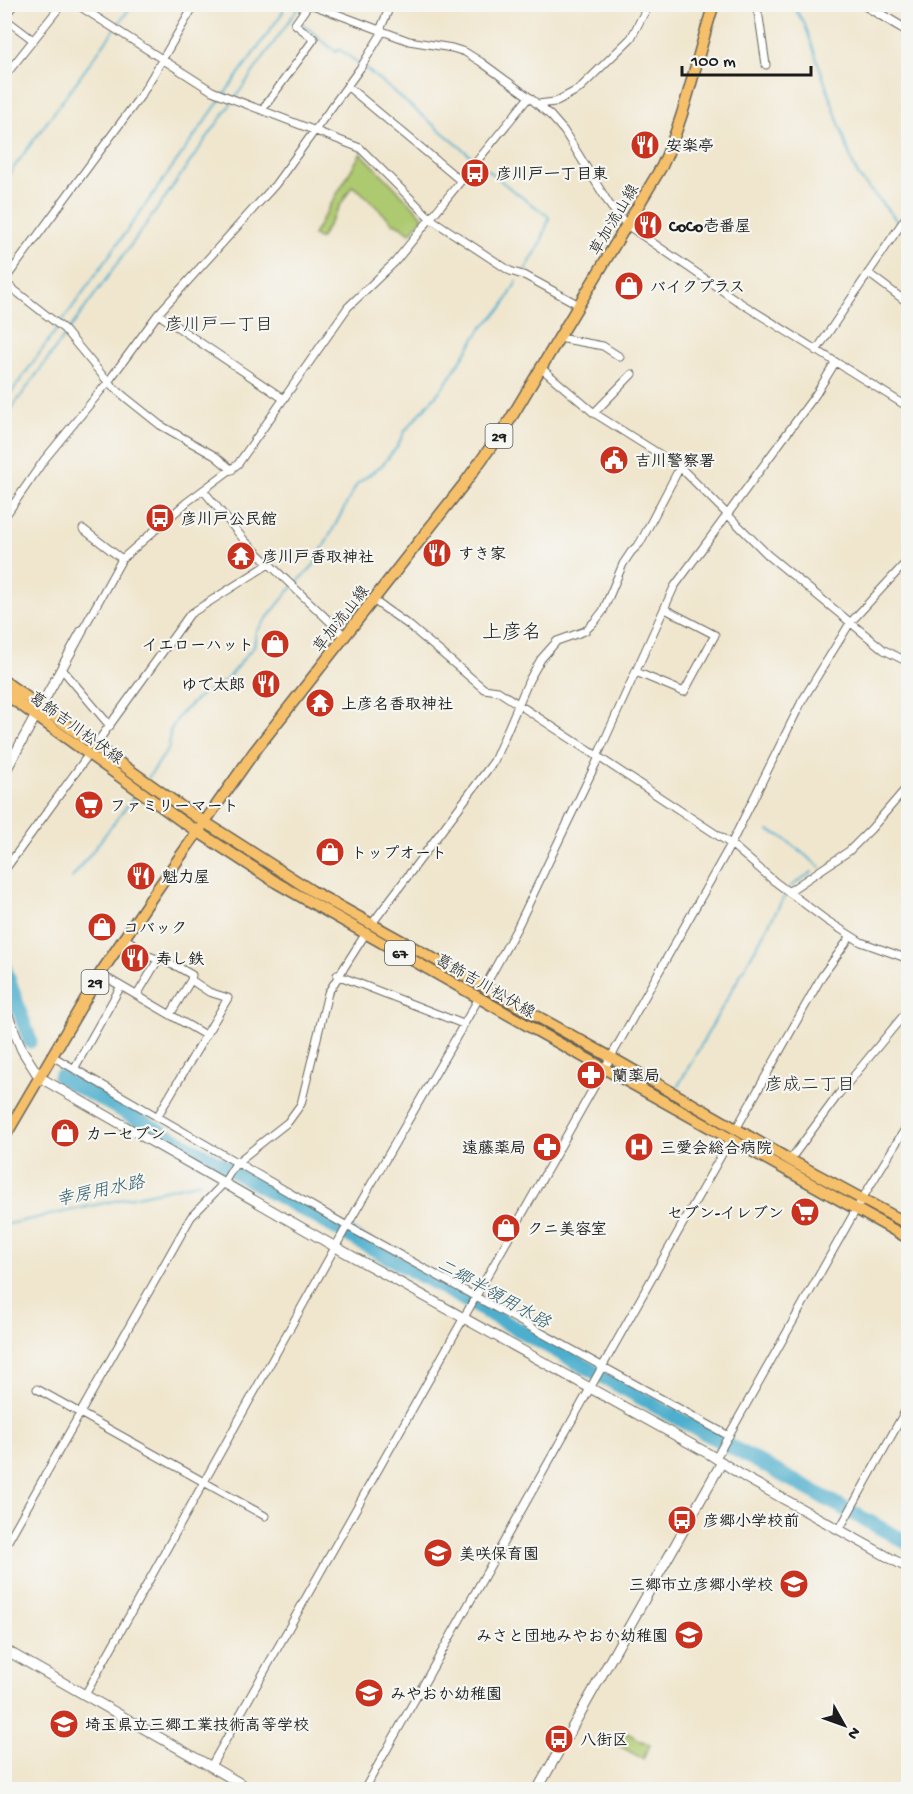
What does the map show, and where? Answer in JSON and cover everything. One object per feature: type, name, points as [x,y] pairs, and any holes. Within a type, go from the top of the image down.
[{"type":"main road","name":"草加流山線","points":[[4,1138],[100,974],[197,832],[254,752],[483,459],[508,423],[662,166],[672,143],[714,4]]},
{"type":"main road","name":"葛飾吉川松伏線","points":[[4,681],[39,712]]},
{"type":"main road","name":"葛飾吉川松伏線","points":[[4,693],[39,712],[369,929]]},
{"type":"main road","name":"葛飾吉川松伏線","points":[[92,749],[197,832],[267,878],[369,929],[482,993],[605,1069],[733,1134],[790,1160],[909,1224]]},
{"type":"main road","name":"葛飾吉川松伏線","points":[[482,993],[612,1058],[733,1134],[909,1238]]},
{"type":"street","points":[[15,4],[4,17],[33,40]]},
{"type":"street","points":[[4,77],[62,4]]},
{"type":"street","points":[[76,4],[212,91],[360,148],[430,219],[510,271],[526,276],[579,305]]},
{"type":"street","points":[[195,4],[142,94],[4,281],[64,329],[108,382],[160,425],[214,456],[232,470]]},
{"type":"street","points":[[262,110],[314,39],[295,24],[310,4],[419,44],[465,52],[538,104],[564,131],[607,201],[627,225],[736,300],[909,407]]},
{"type":"street","points":[[4,519],[44,460],[108,382],[158,314],[275,185],[347,86],[381,30],[391,4]]},
{"type":"street","points":[[538,104],[555,102],[579,89],[631,38],[649,4]]},
{"type":"street","points":[[755,4],[766,65]]},
{"type":"street","points":[[863,4],[909,32]]},
{"type":"street","points":[[347,86],[461,181]]},
{"type":"street","points":[[4,774],[122,559],[164,521],[232,470],[250,449],[348,307],[382,276],[529,98]]},
{"type":"street","points":[[816,351],[909,214]]},
{"type":"street","points":[[868,273],[909,303]]},
{"type":"street","points":[[158,314],[284,399]]},
{"type":"street","points":[[559,338],[603,346],[620,357]]},
{"type":"street","points":[[85,1695],[522,919],[674,587],[816,394],[835,363]]},
{"type":"street","points":[[541,368],[594,412],[681,467],[768,555],[884,650],[909,662]]},
{"type":"street","points":[[594,412],[632,374]]},
{"type":"street","points":[[4,1548],[191,1217],[224,1184],[236,1163],[288,1122],[301,1104],[328,993],[338,975],[369,929],[494,761],[533,671],[557,641],[585,631],[603,611],[622,564],[640,543],[681,467]]},
{"type":"street","points":[[203,490],[245,541],[345,636]]},
{"type":"street","points":[[84,529],[122,559]]},
{"type":"street","points":[[211,1766],[731,844],[802,701],[850,622],[909,560]]},
{"type":"street","points":[[4,871],[190,614],[269,564]]},
{"type":"street","points":[[372,600],[410,626],[484,689],[498,691],[731,844],[788,892],[851,936],[909,961]]},
{"type":"street","points":[[636,672],[684,692],[715,635],[665,609]]},
{"type":"street","points":[[62,669],[110,726]]},
{"type":"street","points":[[788,892],[849,851],[872,830],[909,786]]},
{"type":"street","points":[[364,1790],[822,976],[851,936]]},
{"type":"street","points":[[123,938],[149,956],[192,975],[170,1015]]},
{"type":"street","points":[[137,995],[158,960]]},
{"type":"street","points":[[100,974],[205,1035]]},
{"type":"street","points":[[338,975],[463,1023]]},
{"type":"street","points":[[157,1117],[228,998],[209,992],[191,980]]},
{"type":"street","points":[[74,1069],[121,986]]},
{"type":"street","points":[[4,1006],[22,1050],[39,1077],[224,1184],[909,1568]]},
{"type":"street","points":[[790,1160],[838,1095],[909,1010]]},
{"type":"street","points":[[52,1056],[236,1163],[345,1231],[476,1297],[599,1371],[727,1438]]},
{"type":"street","points":[[537,1790],[719,1460],[721,1449],[727,1438],[862,1199],[909,1125]]},
{"type":"street","points":[[37,1389],[265,1516]]},
{"type":"street","points":[[839,1530],[909,1406]]},
{"type":"street","points":[[4,1649],[252,1790]]},
{"type":"green space","points":[[361,153],[422,215],[422,219],[410,233],[400,225],[394,224],[352,186],[320,239],[313,235]]},
{"type":"green space","points":[[623,1731],[650,1745],[643,1759],[616,1744]]},
{"type":"waterway","points":[[4,181],[133,4]]},
{"type":"waterway","points":[[4,403],[283,12],[283,4]]},
{"type":"waterway","points":[[4,419],[150,219],[301,4]]},
{"type":"waterway","points":[[794,4],[805,25],[859,177],[898,222]]},
{"type":"waterway","points":[[300,22],[336,52],[339,49],[365,68],[512,190],[547,215],[549,218],[541,243],[524,272]]},
{"type":"waterway","points":[[148,778],[169,748],[170,731],[180,714],[201,695],[226,680],[254,646],[256,632],[288,592],[314,565],[357,484],[382,465],[397,447],[405,431],[444,386],[481,329],[503,307],[517,281]]},
{"type":"waterway","points":[[72,878],[136,794]]},
{"type":"waterway","points":[[769,831],[781,836],[820,867]]},
{"type":"waterway","points":[[790,887],[812,872]]},
{"type":"waterway","points":[[678,1086],[787,892]]},
{"type":"waterway","name":"二郷半領用水路","points":[[4,967],[30,1041]]},
{"type":"waterway","name":"二郷半領用水路","points":[[60,1077],[908,1543]]},
{"type":"waterway","name":"幸房用水路","points":[[4,1225],[201,1182]]},
{"type":"place","name":"安楽亭","points":[[645,145]]},
{"type":"place","name":"彦川戸一丁目東","points":[[475,173]]},
{"type":"place","name":"CoCo壱番屋","points":[[648,225]]},
{"type":"place","name":"バイクプラス","points":[[629,286]]},
{"type":"place","name":"吉川警察署","points":[[614,460]]},
{"type":"place","name":"彦川戸公民館","points":[[160,518]]},
{"type":"place","name":"すき家","points":[[437,553]]},
{"type":"place","name":"彦川戸香取神社","points":[[241,556]]},
{"type":"place","name":"イエローハット","points":[[275,644]]},
{"type":"place","name":"ゆで太郎","points":[[266,684]]},
{"type":"place","name":"上彦名香取神社","points":[[320,703]]},
{"type":"place","name":"ファミリーマート","points":[[89,805]]},
{"type":"place","name":"トップオート","points":[[330,852]]},
{"type":"place","name":"魁力屋","points":[[141,876]]},
{"type":"place","name":"コバック","points":[[102,927]]},
{"type":"place","name":"寿し鉄","points":[[135,958]]},
{"type":"place","name":"蘭薬局","points":[[591,1075]]},
{"type":"place","name":"カーセブン","points":[[65,1133]]},
{"type":"place","name":"遠藤薬局","points":[[547,1147]]},
{"type":"place","name":"三愛会総合病院","points":[[639,1147]]},
{"type":"place","name":"セブン-イレブン","points":[[805,1212]]},
{"type":"place","name":"クニ美容室","points":[[506,1228]]},
{"type":"place","name":"彦郷小学校前","points":[[682,1520]]},
{"type":"place","name":"美咲保育園","points":[[438,1553]]},
{"type":"place","name":"三郷市立彦郷小学校","points":[[794,1584]]},
{"type":"place","name":"みさと団地みやおか幼稚園","points":[[689,1635]]},
{"type":"place","name":"みやおか幼稚園","points":[[369,1693]]},
{"type":"place","name":"埼玉県立三郷工業技術高等学校","points":[[64,1724]]},
{"type":"place","name":"八街区","points":[[559,1739]]},
{"type":"district","name":"彦川戸一丁目","points":[[219,324]]},
{"type":"district","name":"上彦名","points":[[512,631]]},
{"type":"district","name":"彦成二丁目","points":[[810,1084]]}]
